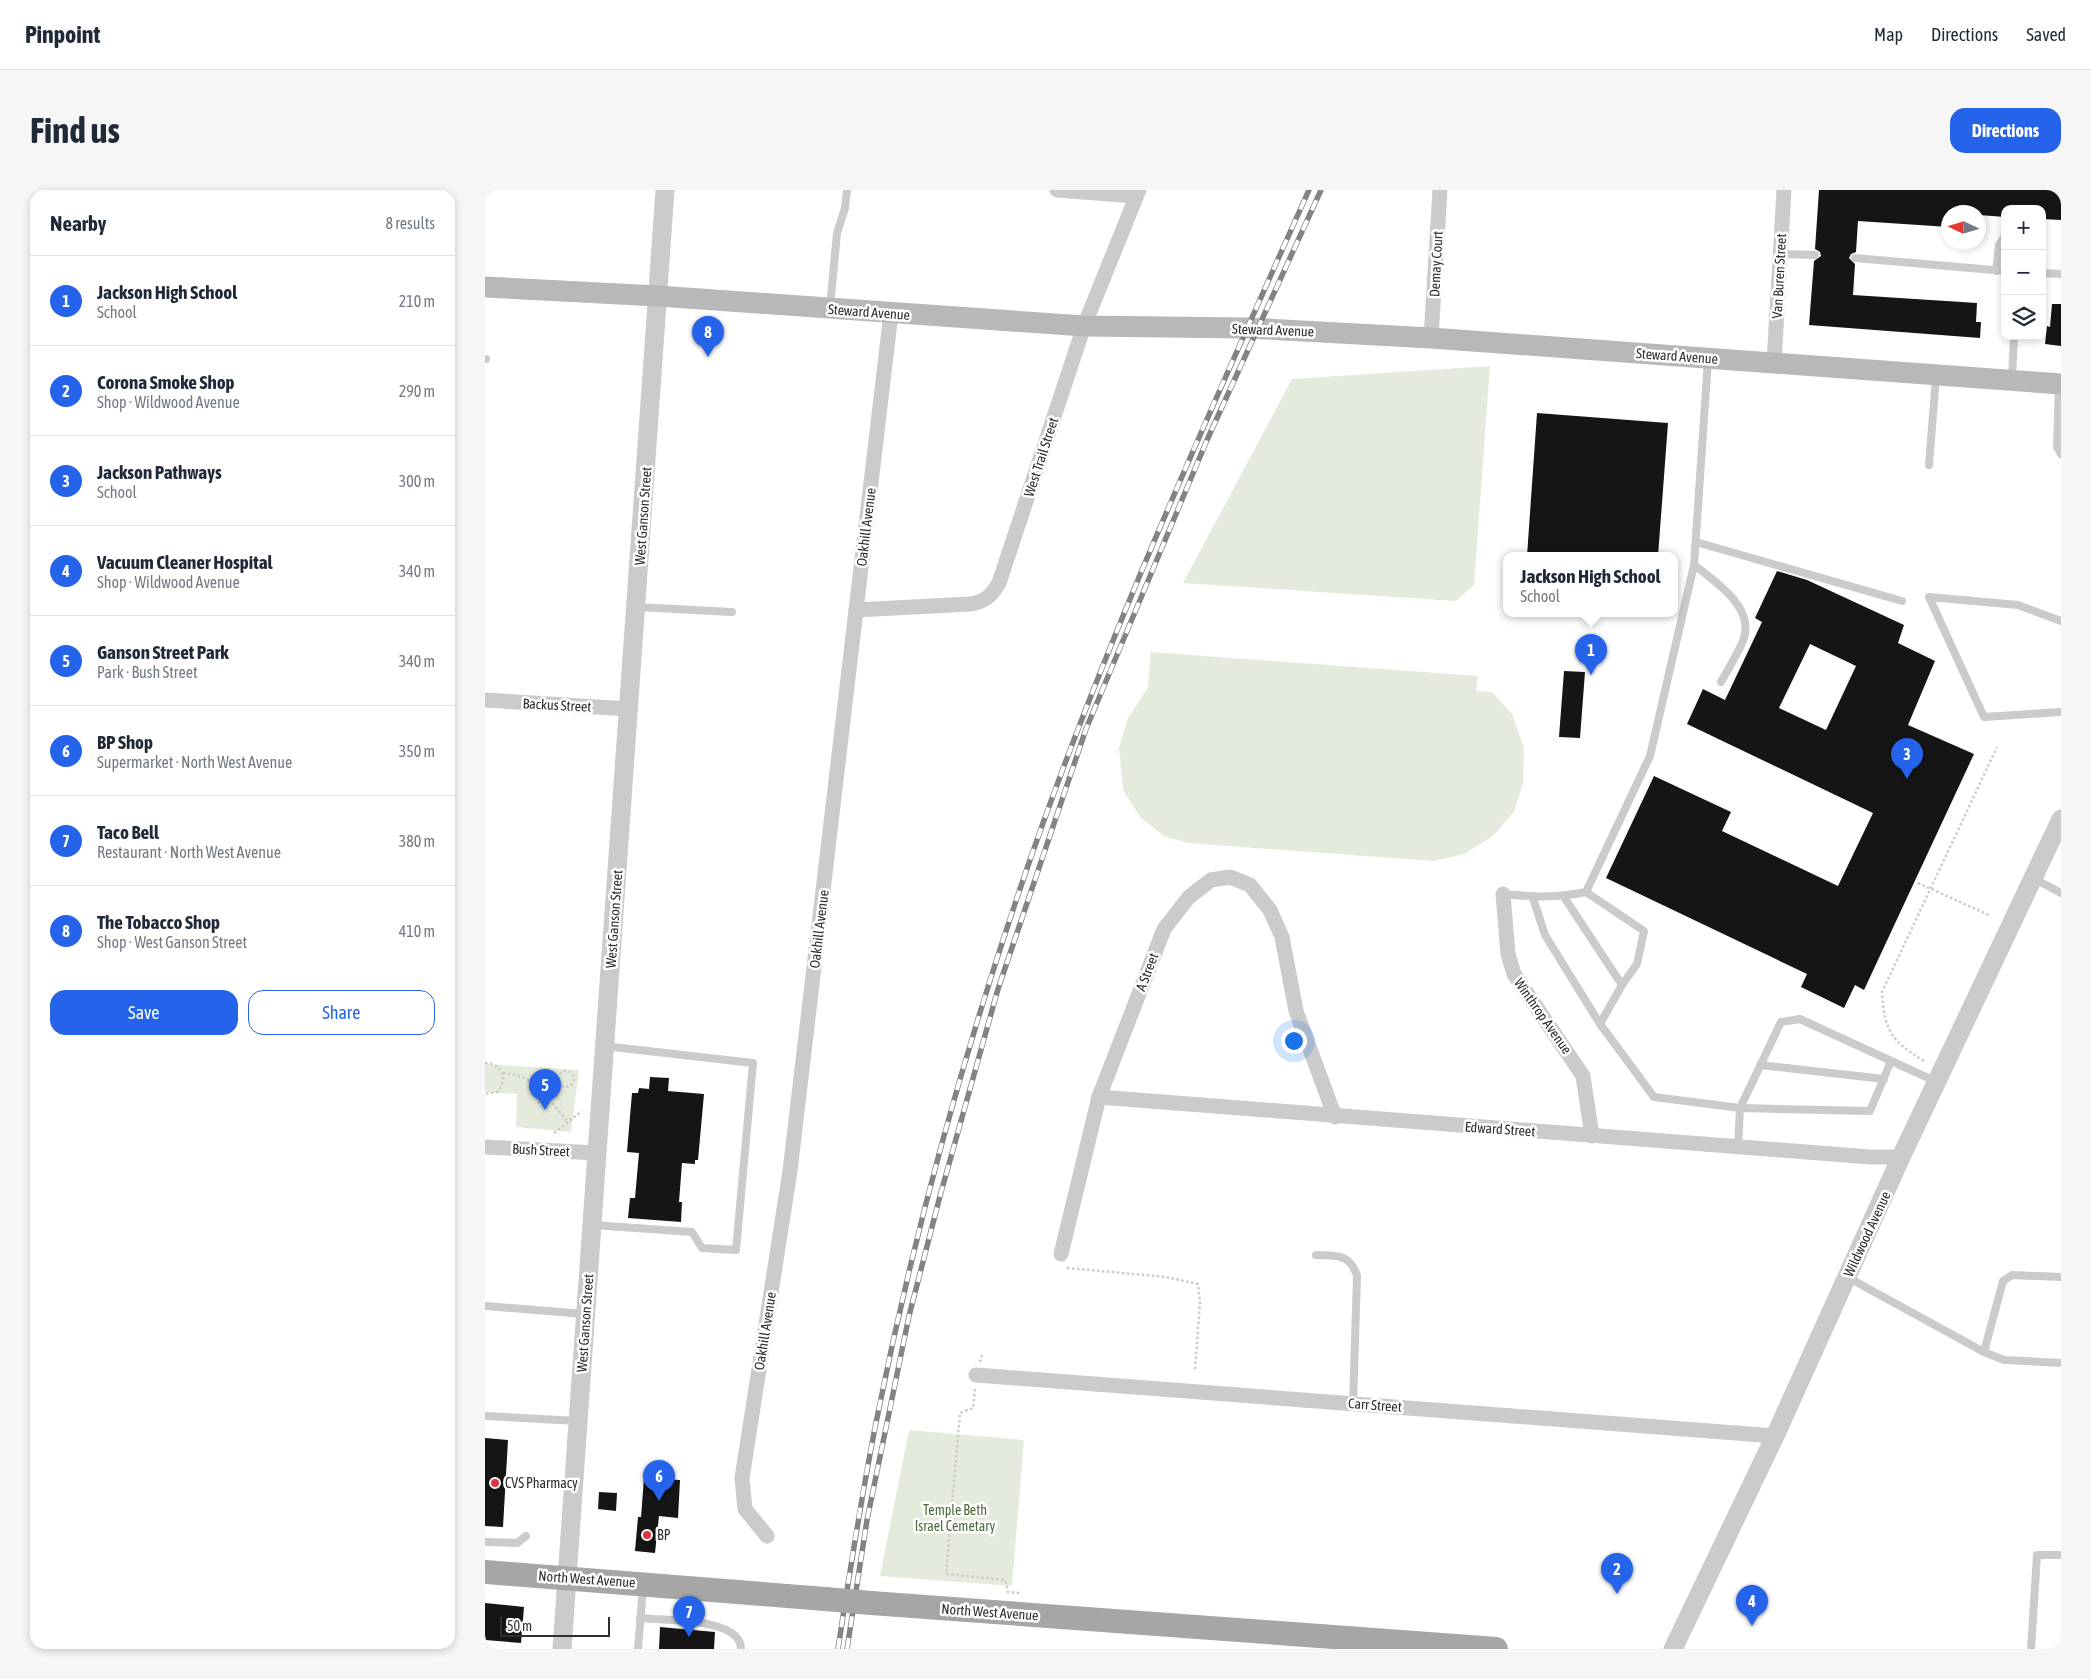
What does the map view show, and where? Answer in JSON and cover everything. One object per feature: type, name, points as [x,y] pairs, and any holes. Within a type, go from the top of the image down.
[{"type":"main road","name":"Steward Avenue","points":[[485,287],[658,296],[891,314],[1084,326],[1253,328],[1431,338],[2060,384]]},
{"type":"main road","name":"North West Avenue","points":[[485,1572],[643,1583],[871,1603],[1496,1649]]},
{"type":"street","name":"West Ganson Street","points":[[563,1649],[665,190]]},
{"type":"street","points":[[1057,190],[1138,193]]},
{"type":"street","name":"Demay Court","points":[[1431,338],[1440,190]]},
{"type":"street","name":"Van Buren Street","points":[[1774,363],[1784,190]]},
{"type":"street","name":"West Trail Street","points":[[857,610],[971,604],[981,602],[992,595],[999,583],[1084,326],[1138,193]]},
{"type":"street","name":"Oakhill Avenue","points":[[767,1536],[745,1509],[742,1478],[790,1171],[891,314]]},
{"type":"street","name":"Backus Street","points":[[485,700],[630,709]]},
{"type":"street","name":"Wildwood Avenue","points":[[1673,1649],[1775,1436],[1901,1157],[2061,819]]},
{"type":"street","name":"A Street","points":[[1061,1254],[1099,1097],[1164,929],[1189,897],[1211,880],[1230,877],[1249,885],[1270,910],[1282,937],[1296,1011],[1335,1117]]},
{"type":"street","name":"Winthrop Avenue","points":[[1503,894],[1507,954],[1514,974],[1583,1076],[1592,1136]]},
{"type":"street","name":"Edward Street","points":[[1099,1097],[1870,1158],[1901,1157]]},
{"type":"street","name":"Bush Street","points":[[485,1147],[597,1153]]},
{"type":"street","name":"Carr Street","points":[[976,1375],[1775,1436]]},
{"type":"lane","points":[[830,309],[837,233],[845,208],[847,190]]},
{"type":"lane","points":[[1855,258],[2001,271],[1999,245],[2001,242]]},
{"type":"lane","points":[[1780,254],[1815,255]]},
{"type":"lane","points":[[2046,273],[2061,274]]},
{"type":"lane","points":[[2012,380],[2015,340]]},
{"type":"lane","points":[[1586,892],[1650,756],[1694,565],[1709,358]]},
{"type":"lane","points":[[1929,465],[1936,375]]},
{"type":"lane","points":[[2060,384],[2057,447],[2061,454]]},
{"type":"lane","points":[[1696,542],[1902,601]]},
{"type":"lane","points":[[1694,565],[1716,582],[1739,606],[1746,624],[1744,640],[1721,682]]},
{"type":"lane","points":[[2061,621],[2036,610],[2017,605],[1929,597],[1984,717],[2061,712]]},
{"type":"lane","points":[[637,606],[732,612]]},
{"type":"lane","points":[[2033,878],[2061,893]]},
{"type":"lane","points":[[1503,894],[1533,898],[1564,897],[1586,892],[1644,930],[1637,964],[1622,985],[1600,1024]]},
{"type":"lane","points":[[1564,897],[1622,985]]},
{"type":"lane","points":[[1533,898],[1545,934],[1600,1024],[1654,1096],[1740,1108],[1869,1111],[1891,1061]]},
{"type":"lane","points":[[1738,1147],[1740,1108],[1781,1022],[1800,1018],[1937,1082]]},
{"type":"lane","points":[[593,1225],[692,1232],[702,1248],[736,1250],[753,1063],[604,1046]]},
{"type":"lane","points":[[1760,1065],[1884,1079]]},
{"type":"lane","points":[[1316,1255],[1346,1258],[1354,1264],[1357,1276],[1353,1404]]},
{"type":"lane","points":[[1985,1352],[2003,1281],[2012,1275],[2061,1277]]},
{"type":"lane","points":[[1847,1277],[1985,1352],[2004,1360],[2061,1363]]},
{"type":"lane","points":[[485,1306],[585,1314]]},
{"type":"lane","points":[[485,1416],[578,1421]]},
{"type":"lane","points":[[485,1542],[517,1543],[526,1536]]},
{"type":"lane","points":[[2031,1649],[2037,1555],[2061,1555]]},
{"type":"lane","points":[[638,1649],[643,1583]]},
{"type":"lane","points":[[640,1618],[716,1625],[735,1634],[741,1642],[741,1649]]},
{"type":"path","points":[[1924,1061],[1903,1049],[1889,1033],[1883,1014],[1882,992],[1997,747]]},
{"type":"path","points":[[1918,883],[1989,915]]},
{"type":"path","points":[[485,1063],[496,1065],[503,1073],[503,1084],[500,1088],[492,1094],[485,1094]]},
{"type":"path","points":[[568,1071],[573,1074],[574,1081],[572,1085],[567,1087],[560,1084],[559,1076],[562,1072],[568,1071]]},
{"type":"path","points":[[503,1073],[514,1074],[533,1081],[568,1122]]},
{"type":"path","points":[[539,1103],[560,1084]]},
{"type":"path","points":[[554,1133],[582,1111]]},
{"type":"path","points":[[1061,1254],[1065,1268],[1166,1277],[1197,1284],[1200,1302],[1195,1371]]},
{"type":"path","points":[[982,1356],[976,1375],[973,1408],[960,1413],[946,1574],[1005,1580],[1008,1592],[1027,1594]]},
{"type":"green space","points":[[1490,366],[1474,585],[1456,601],[1183,583],[1292,379]]},
{"type":"green space","points":[[1151,652],[1478,676],[1476,691],[1492,692],[1512,714],[1524,748],[1523,783],[1514,812],[1492,837],[1464,854],[1434,861],[1188,843],[1164,836],[1141,818],[1123,790],[1119,748],[1127,720],[1148,687]]},
{"type":"green space","points":[[485,1064],[579,1070],[571,1132],[516,1127],[517,1094],[485,1092]]},
{"type":"green space","name":"Temple Beth Israel Cemetary","points":[[909,1430],[1024,1440],[1012,1586],[880,1576]]},
{"type":"building","points":[[1819,190],[2061,190],[2061,220],[2046,219],[2046,205],[2001,205],[2001,217],[1986,216],[1986,205],[1941,205],[1941,226],[1858,221],[1856,252],[1851,254],[1849,258],[1855,264],[1853,295],[1977,303],[1976,322],[1981,322],[1980,338],[1809,325],[1814,261],[1821,256],[1820,252],[1815,249]]},
{"type":"building","points":[[2052,304],[2061,304],[2061,346],[2045,344],[2047,326],[2050,327]]},
{"type":"building","points":[[1537,413],[1668,423],[1658,552],[1527,552]]},
{"type":"building","points":[[1777,571],[1807,580],[1904,625],[1898,643],[1935,661],[1908,725],[1974,754],[1864,990],[1855,985],[1844,1008],[1801,987],[1807,974],[1606,878],[1654,776],[1731,812],[1722,831],[1838,886],[1873,813],[1687,724],[1703,689],[1725,700],[1762,622],[1755,618]],"holes":[[[1810,644],[1856,666],[1826,730],[1779,708]]]},
{"type":"building","points":[[1564,671],[1585,672],[1580,738],[1559,737]]},
{"type":"building","points":[[650,1077],[669,1078],[668,1091],[704,1094],[698,1160],[695,1160],[695,1164],[682,1163],[679,1202],[682,1202],[681,1222],[628,1218],[630,1198],[635,1198],[639,1153],[627,1152],[632,1093],[638,1093],[639,1088],[649,1089]]},
{"type":"building","name":"CVS Pharmacy","points":[[485,1438],[508,1440],[503,1527],[485,1526]]},
{"type":"building","points":[[644,1478],[680,1480],[678,1518],[659,1516],[655,1553],[635,1551],[638,1517],[641,1517]]},
{"type":"building","points":[[599,1492],[617,1493],[616,1511],[598,1509]]},
{"type":"building","points":[[485,1603],[524,1607],[521,1643],[485,1640]]},
{"type":"building","points":[[660,1627],[715,1632],[714,1649],[659,1649]]},
{"type":"railway","points":[[838,1649],[872,1442],[907,1279],[941,1145],[1000,948],[1053,795],[1122,620],[1195,447],[1309,190]]},
{"type":"railway","points":[[847,1649],[867,1520],[909,1316],[940,1196],[998,989],[1086,729],[1207,440],[1321,190]]},
{"type":"place","name":"The Tobacco Shop","points":[[708,357]]},
{"type":"place","name":"Jackson High School","points":[[1591,675]]},
{"type":"place","name":"Jackson Pathways","points":[[1907,779]]},
{"type":"place","name":"Ganson Street Park","points":[[545,1110]]},
{"type":"place","name":"CVS Pharmacy","points":[[495,1483]]},
{"type":"place","name":"BP Shop","points":[[659,1501]]},
{"type":"place","name":"BP","points":[[647,1535]]},
{"type":"place","name":"Corona Smoke Shop","points":[[1617,1594]]},
{"type":"place","name":"Vacuum Cleaner Hospital","points":[[1752,1626]]},
{"type":"place","name":"Taco Bell","points":[[689,1637]]}]
